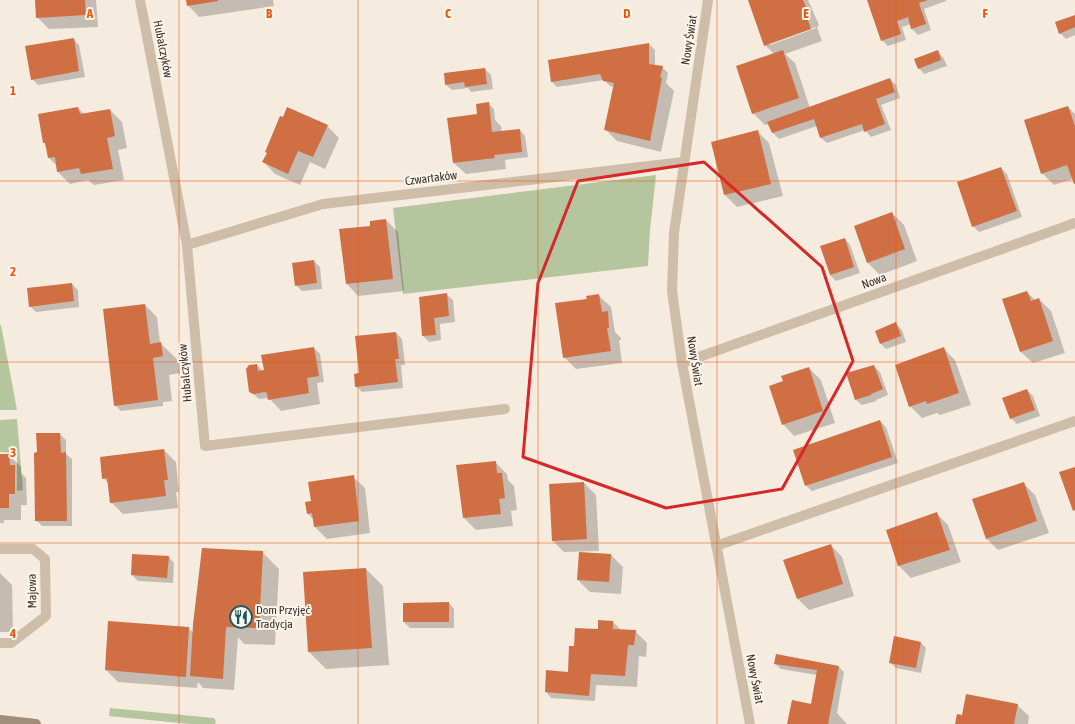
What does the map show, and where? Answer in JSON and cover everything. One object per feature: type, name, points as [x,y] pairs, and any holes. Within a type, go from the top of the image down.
[{"type":"main road","points":[[0,720],[36,724]]},
{"type":"street","name":"Hubalczyków","points":[[140,0],[188,245],[205,446],[505,409]]},
{"type":"street","name":"Nowy Świat","points":[[708,0],[683,162],[674,233],[672,291],[682,363],[750,724]]},
{"type":"street","name":"Czwartaków","points":[[188,245],[323,204],[683,162]]},
{"type":"street","name":"Nowa","points":[[682,363],[1075,223]]},
{"type":"street","points":[[716,546],[1075,421]]},
{"type":"street","name":"Majowa","points":[[0,549],[33,549],[45,559],[46,616],[10,643],[0,643]]},
{"type":"highlighted area","points":[[704,162],[822,267],[853,361],[782,489],[666,508],[523,457],[538,283],[578,181]]},
{"type":"green space","points":[[656,175],[648,266],[403,294],[393,208]]},
{"type":"green space","points":[[1,325],[17,410],[0,410]]},
{"type":"green space","points":[[17,419],[23,490],[17,491],[17,453],[0,452],[0,420]]},
{"type":"green space","points":[[110,708],[214,718],[216,722],[215,724],[190,724],[109,716]]},
{"type":"building","points":[[35,0],[85,0],[86,15],[36,18]]},
{"type":"building","points":[[186,0],[218,0],[218,1],[187,6]]},
{"type":"building","points":[[748,0],[803,0],[808,12],[806,14],[811,29],[764,46]]},
{"type":"building","points":[[867,0],[928,0],[919,3],[926,24],[911,29],[908,17],[897,21],[901,34],[881,41]]},
{"type":"building","points":[[1075,15],[1075,27],[1059,34],[1055,22]]},
{"type":"building","points":[[74,38],[79,71],[31,80],[25,46]]},
{"type":"building","points":[[649,43],[649,64],[663,66],[650,141],[604,130],[614,83],[603,81],[600,74],[551,82],[548,60]]},
{"type":"building","points":[[783,50],[799,98],[752,114],[736,66]]},
{"type":"building","points":[[938,50],[941,60],[918,69],[914,59]]},
{"type":"building","points":[[485,68],[487,84],[465,87],[464,82],[445,85],[444,73]]},
{"type":"building","points":[[890,78],[895,92],[876,99],[885,124],[864,132],[862,124],[820,138],[814,119],[772,133],[767,122]]},
{"type":"building","points":[[489,102],[492,132],[520,129],[522,152],[494,155],[495,158],[453,163],[447,118],[477,114],[476,104]]},
{"type":"building","points":[[1068,106],[1075,126],[1075,184],[1067,165],[1041,174],[1024,120]]},
{"type":"building","points":[[78,107],[80,114],[110,109],[115,136],[107,138],[113,169],[81,174],[79,168],[57,172],[55,157],[48,158],[45,143],[43,143],[38,114]]},
{"type":"building","points":[[287,107],[328,125],[313,157],[298,151],[288,174],[262,162],[267,153],[265,152],[280,116],[283,117]]},
{"type":"building","points":[[758,130],[771,184],[724,195],[711,142]]},
{"type":"building","points":[[1001,167],[1017,211],[972,227],[957,182]]},
{"type":"building","points":[[892,212],[905,249],[867,263],[854,226]]},
{"type":"building","points":[[386,219],[393,279],[346,284],[339,229],[370,226],[370,221]]},
{"type":"building","points":[[845,238],[854,267],[830,275],[820,246]]},
{"type":"building","points":[[314,260],[317,283],[295,286],[292,263]]},
{"type":"building","points":[[72,283],[74,301],[29,307],[27,288]]},
{"type":"building","points":[[1027,291],[1031,301],[1039,298],[1053,341],[1020,352],[1002,299]]},
{"type":"building","points":[[447,293],[449,316],[434,318],[436,335],[422,336],[419,297]]},
{"type":"building","points":[[599,294],[602,312],[608,311],[609,328],[607,328],[611,351],[563,358],[555,303],[587,299],[586,296]]},
{"type":"building","points":[[145,304],[150,344],[161,342],[163,356],[153,358],[158,400],[114,406],[103,309]]},
{"type":"building","points":[[896,322],[901,336],[880,344],[875,331]]},
{"type":"building","points":[[396,332],[399,359],[395,359],[398,382],[355,387],[354,374],[359,373],[355,336]]},
{"type":"building","points":[[314,347],[319,376],[307,378],[309,393],[268,400],[267,393],[265,392],[254,394],[255,395],[249,392],[246,369],[249,365],[257,364],[258,371],[264,370],[261,355]]},
{"type":"building","points":[[944,347],[959,393],[927,404],[926,401],[909,407],[895,365]]},
{"type":"building","points":[[874,365],[883,389],[855,400],[846,373]]},
{"type":"building","points":[[809,367],[823,411],[782,425],[769,386],[783,381],[781,376]]},
{"type":"building","points":[[1027,389],[1035,410],[1010,419],[1002,398]]},
{"type":"building","points":[[880,420],[892,457],[805,486],[793,450]]},
{"type":"building","points":[[36,433],[60,433],[61,453],[66,452],[67,521],[35,521],[34,453],[37,452]]},
{"type":"building","points":[[164,449],[168,480],[164,480],[166,496],[110,503],[107,478],[102,479],[100,457]]},
{"type":"building","points":[[0,454],[9,454],[10,465],[15,465],[15,494],[9,494],[9,508],[0,508]]},
{"type":"building","points":[[496,461],[497,473],[502,473],[505,498],[499,499],[501,514],[463,518],[456,465]]},
{"type":"building","points":[[1075,467],[1075,510],[1073,511],[1059,472]]},
{"type":"building","points":[[354,475],[359,521],[314,527],[312,513],[307,514],[305,502],[311,501],[308,482]]},
{"type":"building","points":[[584,482],[587,539],[552,541],[549,484]]},
{"type":"building","points":[[1024,482],[1037,521],[986,539],[972,499]]},
{"type":"building","points":[[937,512],[950,550],[898,566],[886,530]]},
{"type":"building","points":[[831,544],[843,584],[797,599],[783,560]]},
{"type":"building","points":[[202,548],[263,551],[259,628],[226,627],[223,679],[190,676],[193,624]]},
{"type":"building","points":[[579,552],[611,554],[609,582],[577,580]]},
{"type":"building","points":[[132,554],[169,556],[167,578],[131,575]]},
{"type":"building","points":[[366,568],[372,648],[308,652],[303,572]]},
{"type":"building","points":[[449,602],[449,622],[403,622],[403,603]]},
{"type":"building","points":[[598,620],[613,621],[613,629],[636,630],[634,645],[628,645],[625,676],[591,674],[589,696],[545,692],[546,670],[568,672],[569,646],[574,646],[575,628],[598,629]]},
{"type":"building","points":[[108,621],[189,627],[186,677],[105,670]]},
{"type":"building","points":[[894,636],[921,642],[916,668],[889,663]]},
{"type":"building","points":[[776,654],[839,666],[828,724],[787,724],[792,700],[811,704],[817,670],[774,664]]},
{"type":"building","points":[[966,694],[1018,704],[1014,724],[955,724],[957,714],[962,715]]},
{"type":"place","name":"Dom Przyjęć Tradycja","points":[[241,617]]}]
